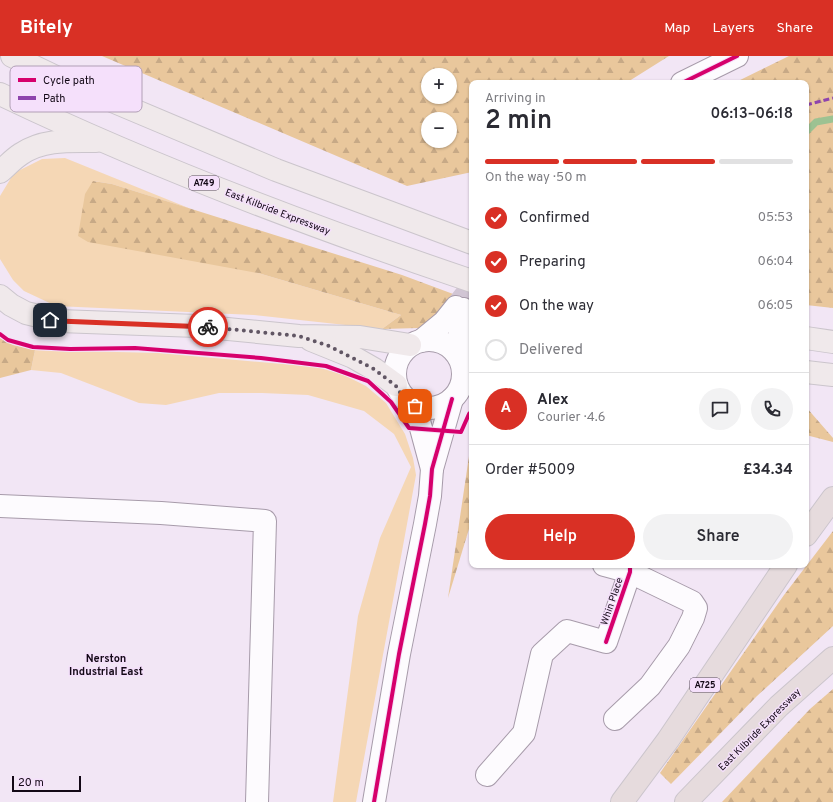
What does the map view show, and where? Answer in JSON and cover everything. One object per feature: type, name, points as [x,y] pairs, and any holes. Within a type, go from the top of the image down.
[{"type":"highway","points":[[809,531],[833,498]]},
{"type":"highway","name":"A725","points":[[622,802],[668,740],[784,568]]},
{"type":"highway","name":"East Kilbride Expressway","points":[[686,802],[779,706],[833,658]]},
{"type":"main road","points":[[12,56],[33,66]]},
{"type":"main road","name":"East Kilbride Expressway","points":[[0,94],[10,98]]},
{"type":"main road","name":"East Kilbride Expressway","points":[[40,112],[244,199],[469,280]]},
{"type":"main road","points":[[138,112],[276,170],[453,237],[469,241]]},
{"type":"main road","points":[[0,172],[21,153],[39,145],[56,141],[103,140]]},
{"type":"main road","points":[[0,296],[11,305],[26,313],[59,321],[197,326],[299,336],[360,337],[416,343]]},
{"type":"main road","points":[[299,336],[329,346],[353,358],[374,369],[396,386]]},
{"type":"main road","points":[[809,338],[833,342]]},
{"type":"main road","points":[[809,372],[833,375]]},
{"type":"street","points":[[688,80],[737,56]]},
{"type":"street","points":[[374,802],[399,654],[430,496],[432,469],[461,393],[463,376],[462,367],[464,361],[459,338],[460,308],[444,322],[402,353],[396,363],[395,374],[396,386],[404,397],[415,406],[435,408],[444,405],[461,393]]},
{"type":"street","points":[[416,343],[433,340],[444,344],[453,349],[464,361]]},
{"type":"street","points":[[415,406],[432,469]]},
{"type":"street","points":[[0,506],[161,513],[265,521],[257,802]]},
{"type":"street","points":[[615,719],[650,686],[679,646],[693,618],[696,608],[692,602],[630,568]]},
{"type":"street","name":"Whin Place","points":[[487,775],[524,733],[542,654],[568,631],[606,642],[630,568]]},
{"type":"shaded area","points":[[65,158],[191,209],[112,184],[93,181],[258,273],[401,315],[382,329],[254,315],[56,306],[24,291],[13,280],[0,259],[0,196],[14,173],[42,159]]},
{"type":"shaded area","points":[[35,350],[158,353],[317,367],[344,375],[366,386],[386,403],[405,434],[413,458],[416,475],[356,802],[333,802],[358,616],[380,538],[411,467],[394,434],[364,411],[308,395],[219,393],[166,405],[139,403],[61,373],[31,370]]},
{"type":"green space","points":[[102,56],[669,56],[631,80],[469,80],[469,173],[407,186],[142,73],[142,66],[125,66]]},
{"type":"green space","points":[[789,56],[833,56],[833,308],[809,305],[809,80],[740,80]]},
{"type":"green space","points":[[93,181],[112,184],[402,275],[469,300],[469,310],[449,304],[419,328],[382,329],[401,315],[258,273],[88,242],[78,236],[85,194]]},
{"type":"green space","points":[[0,338],[13,345],[35,350],[31,370],[0,378]]},
{"type":"green space","points":[[809,410],[833,438],[833,442],[809,436]]},
{"type":"green space","points":[[469,456],[469,529],[448,598]]},
{"type":"green space","points":[[833,531],[833,626],[757,696],[671,784],[660,773],[784,595],[805,568],[809,568],[809,562]]},
{"type":"green space","points":[[833,689],[833,802],[722,802],[810,709]]},
{"type":"waterway","points":[[809,129],[816,122],[833,119]]},
{"type":"tunnel","points":[[456,307],[469,288]]},
{"type":"marked path","points":[[809,104],[833,98]]},
{"type":"cycle path","points":[[688,80],[737,56]]},
{"type":"cycle path","points":[[0,334],[8,340],[33,347],[70,349],[135,348],[261,358],[326,366],[368,381],[391,402],[409,428],[461,432],[469,414]]},
{"type":"cycle path","points":[[374,802],[399,654],[430,496],[432,469],[452,399]]},
{"type":"cycle path","points":[[606,642],[630,572],[630,568]]},
{"type":"way so far","points":[[208,327],[299,336],[329,346],[374,369],[396,386],[407,401],[415,406]]},
{"type":"district","name":"Nerston Industrial East","points":[[106,664]]},
{"type":"route","points":[[50,320],[208,327]]}]
